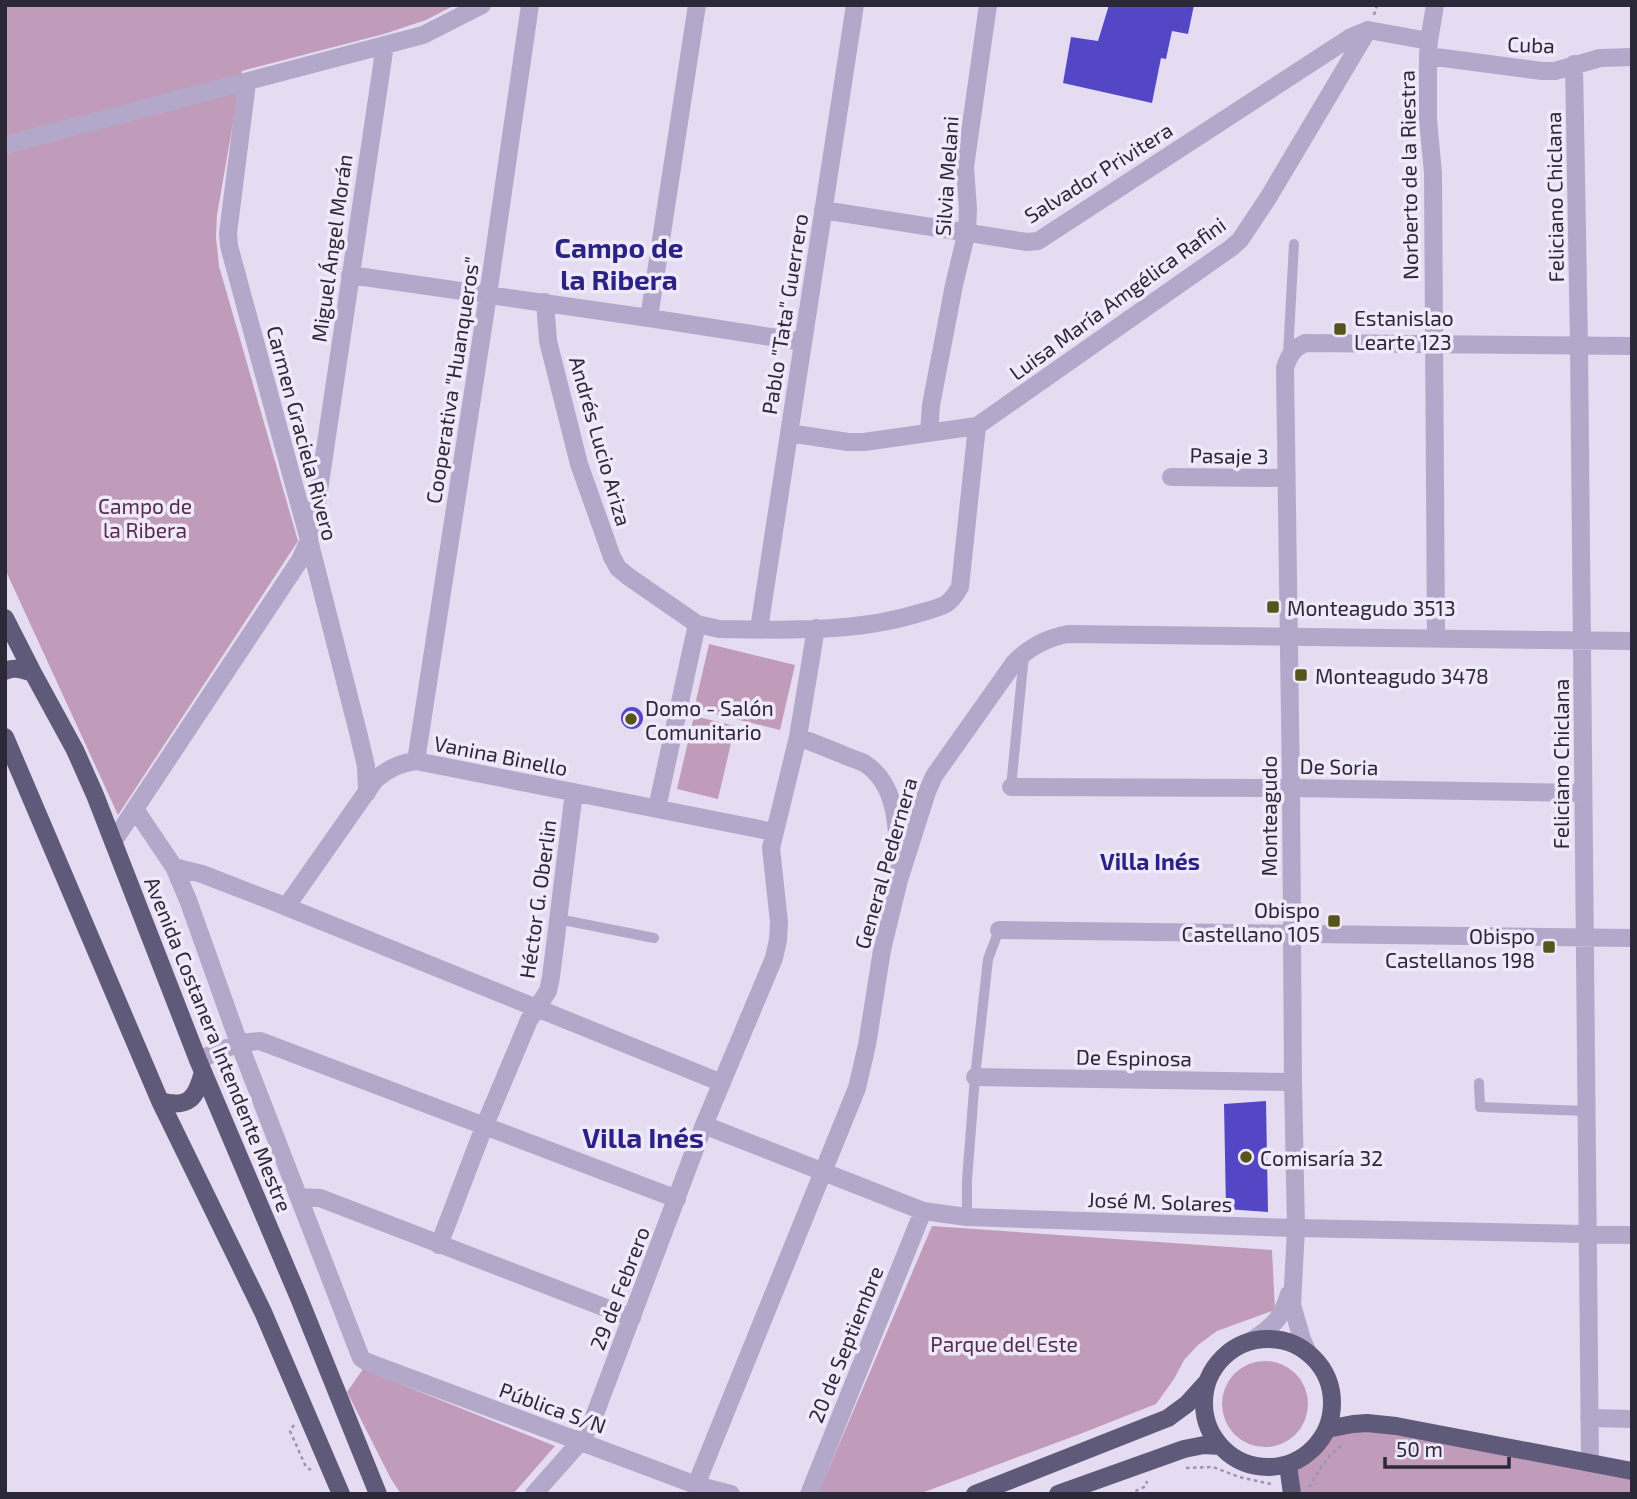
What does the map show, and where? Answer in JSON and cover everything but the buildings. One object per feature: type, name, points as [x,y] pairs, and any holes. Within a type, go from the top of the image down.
[{"type":"main road","name":"Avenida Costanera Intendente Mestre","points":[[5,618],[75,750],[201,1066],[299,1298],[377,1494]]},
{"type":"main road","points":[[5,671],[18,669],[33,673]]},
{"type":"main road","points":[[5,737],[160,1101],[263,1312],[341,1494]]},
{"type":"main road","points":[[160,1101],[172,1105],[192,1099],[198,1089],[201,1066]]},
{"type":"main road","points":[[975,1494],[1168,1418],[1187,1404],[1208,1381],[1218,1363],[1233,1350],[1251,1341],[1270,1339],[1290,1343],[1308,1353],[1322,1368],[1331,1387],[1332,1409],[1327,1429],[1315,1448],[1288,1465],[1256,1466],[1236,1459],[1220,1446],[1211,1432],[1205,1415],[1204,1398],[1208,1381]]},
{"type":"main road","points":[[1327,1429],[1367,1423],[1396,1426],[1632,1471]]},
{"type":"main road","points":[[1058,1494],[1184,1449],[1220,1446]]},
{"type":"main road","points":[[1288,1465],[1292,1492]]},
{"type":"street","points":[[5,145],[423,36],[482,5]]},
{"type":"street","name":"Cooperativa \"Huanqueros\"","points":[[409,762],[488,295],[530,5]]},
{"type":"street","points":[[649,317],[697,5]]},
{"type":"street","name":"Pablo \"Tata\" Guerrero","points":[[760,629],[855,5]]},
{"type":"street","name":"Silvia Melani","points":[[929,433],[931,405],[967,231],[965,167],[988,5]]},
{"type":"street","name":"Norberto de la Riestra","points":[[1435,5],[1428,48],[1428,120],[1433,173],[1436,639]]},
{"type":"street","name":"Salvador Privitera","points":[[823,210],[1027,242],[1038,241],[1350,37],[1368,30]]},
{"type":"street","name":"Cuba","points":[[1368,30],[1428,48],[1542,71],[1555,71],[1600,58],[1632,57]]},
{"type":"street","name":"Luisa María Amgélica Rafini","points":[[789,433],[864,442],[977,426],[1240,240],[1368,30]]},
{"type":"street","name":"Miguel Ángel Morán","points":[[309,540],[315,517],[385,45]]},
{"type":"street","name":"Feliciano Chiclana","points":[[1574,64],[1590,1463]]},
{"type":"street","name":"Carmen Graciela Rivero","points":[[247,83],[228,233],[229,246],[361,744],[366,766],[367,793]]},
{"type":"street","points":[[350,275],[649,317],[803,342]]},
{"type":"street","name":"Andrés Lucio Ariza","points":[[545,302],[548,341],[579,464],[612,557],[618,568],[629,577],[697,625],[719,629],[760,629],[877,624],[947,603],[960,587],[977,426]]},
{"type":"street","points":[[1291,354],[1305,343],[1632,346]]},
{"type":"street","name":"Monteagudo","points":[[1291,354],[1285,368],[1296,1228],[1292,1305],[1308,1353]]},
{"type":"street","points":[[290,469],[307,473],[323,460]]},
{"type":"street","name":"Pasaje 3","points":[[1171,477],[1286,478]]},
{"type":"street","points":[[113,842],[300,560],[309,540]]},
{"type":"street","points":[[657,808],[697,625]]},
{"type":"street","points":[[174,867],[209,877],[286,907],[722,1083],[774,958],[778,940],[779,922],[771,848],[798,737],[816,628]]},
{"type":"street","name":"General Pedernera","points":[[696,1485],[857,1088],[882,950],[899,880],[933,776],[1014,663],[1025,652],[1048,639],[1068,634],[1632,641]]},
{"type":"street","points":[[798,737],[863,763],[879,776],[894,810],[899,880]]},
{"type":"street","points":[[361,744],[380,757],[409,762]]},
{"type":"street","name":"Vanina Binello","points":[[286,907],[375,780],[383,772],[409,762],[774,832]]},
{"type":"street","name":"De Soria","points":[[1010,787],[1583,793]]},
{"type":"street","name":"Héctor G. Oberlin","points":[[439,1245],[529,1020],[548,991],[574,792]]},
{"type":"street","points":[[135,810],[174,867],[188,900],[239,1043],[299,1197],[320,1198],[632,1318]]},
{"type":"street","points":[[188,900],[192,886],[209,877]]},
{"type":"street","points":[[999,930],[1632,938]]},
{"type":"street","points":[[201,1066],[239,1043],[260,1041],[677,1199]]},
{"type":"street","name":"De Espinosa","points":[[975,1077],[1293,1082]]},
{"type":"street","name":"29 de Febrero","points":[[534,1494],[580,1442],[592,1422],[722,1083]]},
{"type":"street","name":"José M. Solares","points":[[704,1125],[923,1211],[967,1217],[1632,1235]]},
{"type":"street","name":"Pública S/N","points":[[299,1197],[361,1358],[696,1485],[731,1494]]},
{"type":"street","name":"20 de Septiembre","points":[[809,1494],[923,1211]]},
{"type":"street","name":"Monteagudo","points":[[1251,1341],[1272,1327],[1284,1310],[1292,1284]]},
{"type":"street","points":[[1589,1418],[1632,1419]]},
{"type":"lane","points":[[1291,354],[1294,244]]},
{"type":"lane","points":[[1010,787],[1025,652]]},
{"type":"lane","points":[[558,919],[654,938]]},
{"type":"lane","points":[[967,1217],[967,1180],[975,1077],[988,960],[999,930]]},
{"type":"lane","points":[[1479,1083],[1480,1107],[1586,1111]]},
{"type":"path","points":[[1184,1468],[1213,1467],[1239,1478],[1271,1484],[1279,1491],[1292,1492],[1309,1487],[1324,1462],[1334,1451],[1349,1442]]},
{"type":"path","points":[[1129,1494],[1146,1486],[1148,1479]]},
{"type":"green space","name":"Campo de la Ribera","points":[[5,5],[455,5],[426,20],[384,34],[242,71],[217,215],[219,266],[298,541],[118,815],[5,569]]},
{"type":"green space","points":[[709,644],[795,665],[780,730],[694,709]]},
{"type":"green space","points":[[694,716],[735,726],[718,799],[677,789]]},
{"type":"green space","name":"Parque del Este","points":[[932,1226],[1272,1250],[1275,1310],[1217,1331],[1198,1345],[1184,1360],[1156,1404],[919,1494],[818,1494]]},
{"type":"green space","points":[[1265,1361],[1289,1368],[1301,1380],[1308,1404],[1301,1428],[1289,1440],[1265,1447],[1241,1440],[1229,1428],[1222,1404],[1229,1380],[1241,1368]]},
{"type":"green space","points":[[363,1369],[555,1446],[513,1494],[401,1494],[347,1392]]},
{"type":"green space","points":[[1353,1424],[1632,1471],[1632,1494],[1292,1494],[1288,1465],[1315,1448],[1327,1429]]},
{"type":"place","name":"Estanislao Learte 123","points":[[1340,329]]},
{"type":"place","name":"Monteagudo 3513","points":[[1273,607]]},
{"type":"place","name":"Monteagudo 3478","points":[[1301,675]]},
{"type":"place","name":"Domo - Salón Comunitario","points":[[631,719]]},
{"type":"place","name":"Obispo Castellano 105","points":[[1334,921]]},
{"type":"place","name":"Obispo Castellanos 198","points":[[1549,947]]},
{"type":"place","name":"Comisaría 32","points":[[1246,1157]]},
{"type":"district","name":"Campo de la Ribera","points":[[619,263]]},
{"type":"district","name":"Villa Inés","points":[[1150,861]]},
{"type":"district","name":"Villa Inés","points":[[643,1137]]}]
